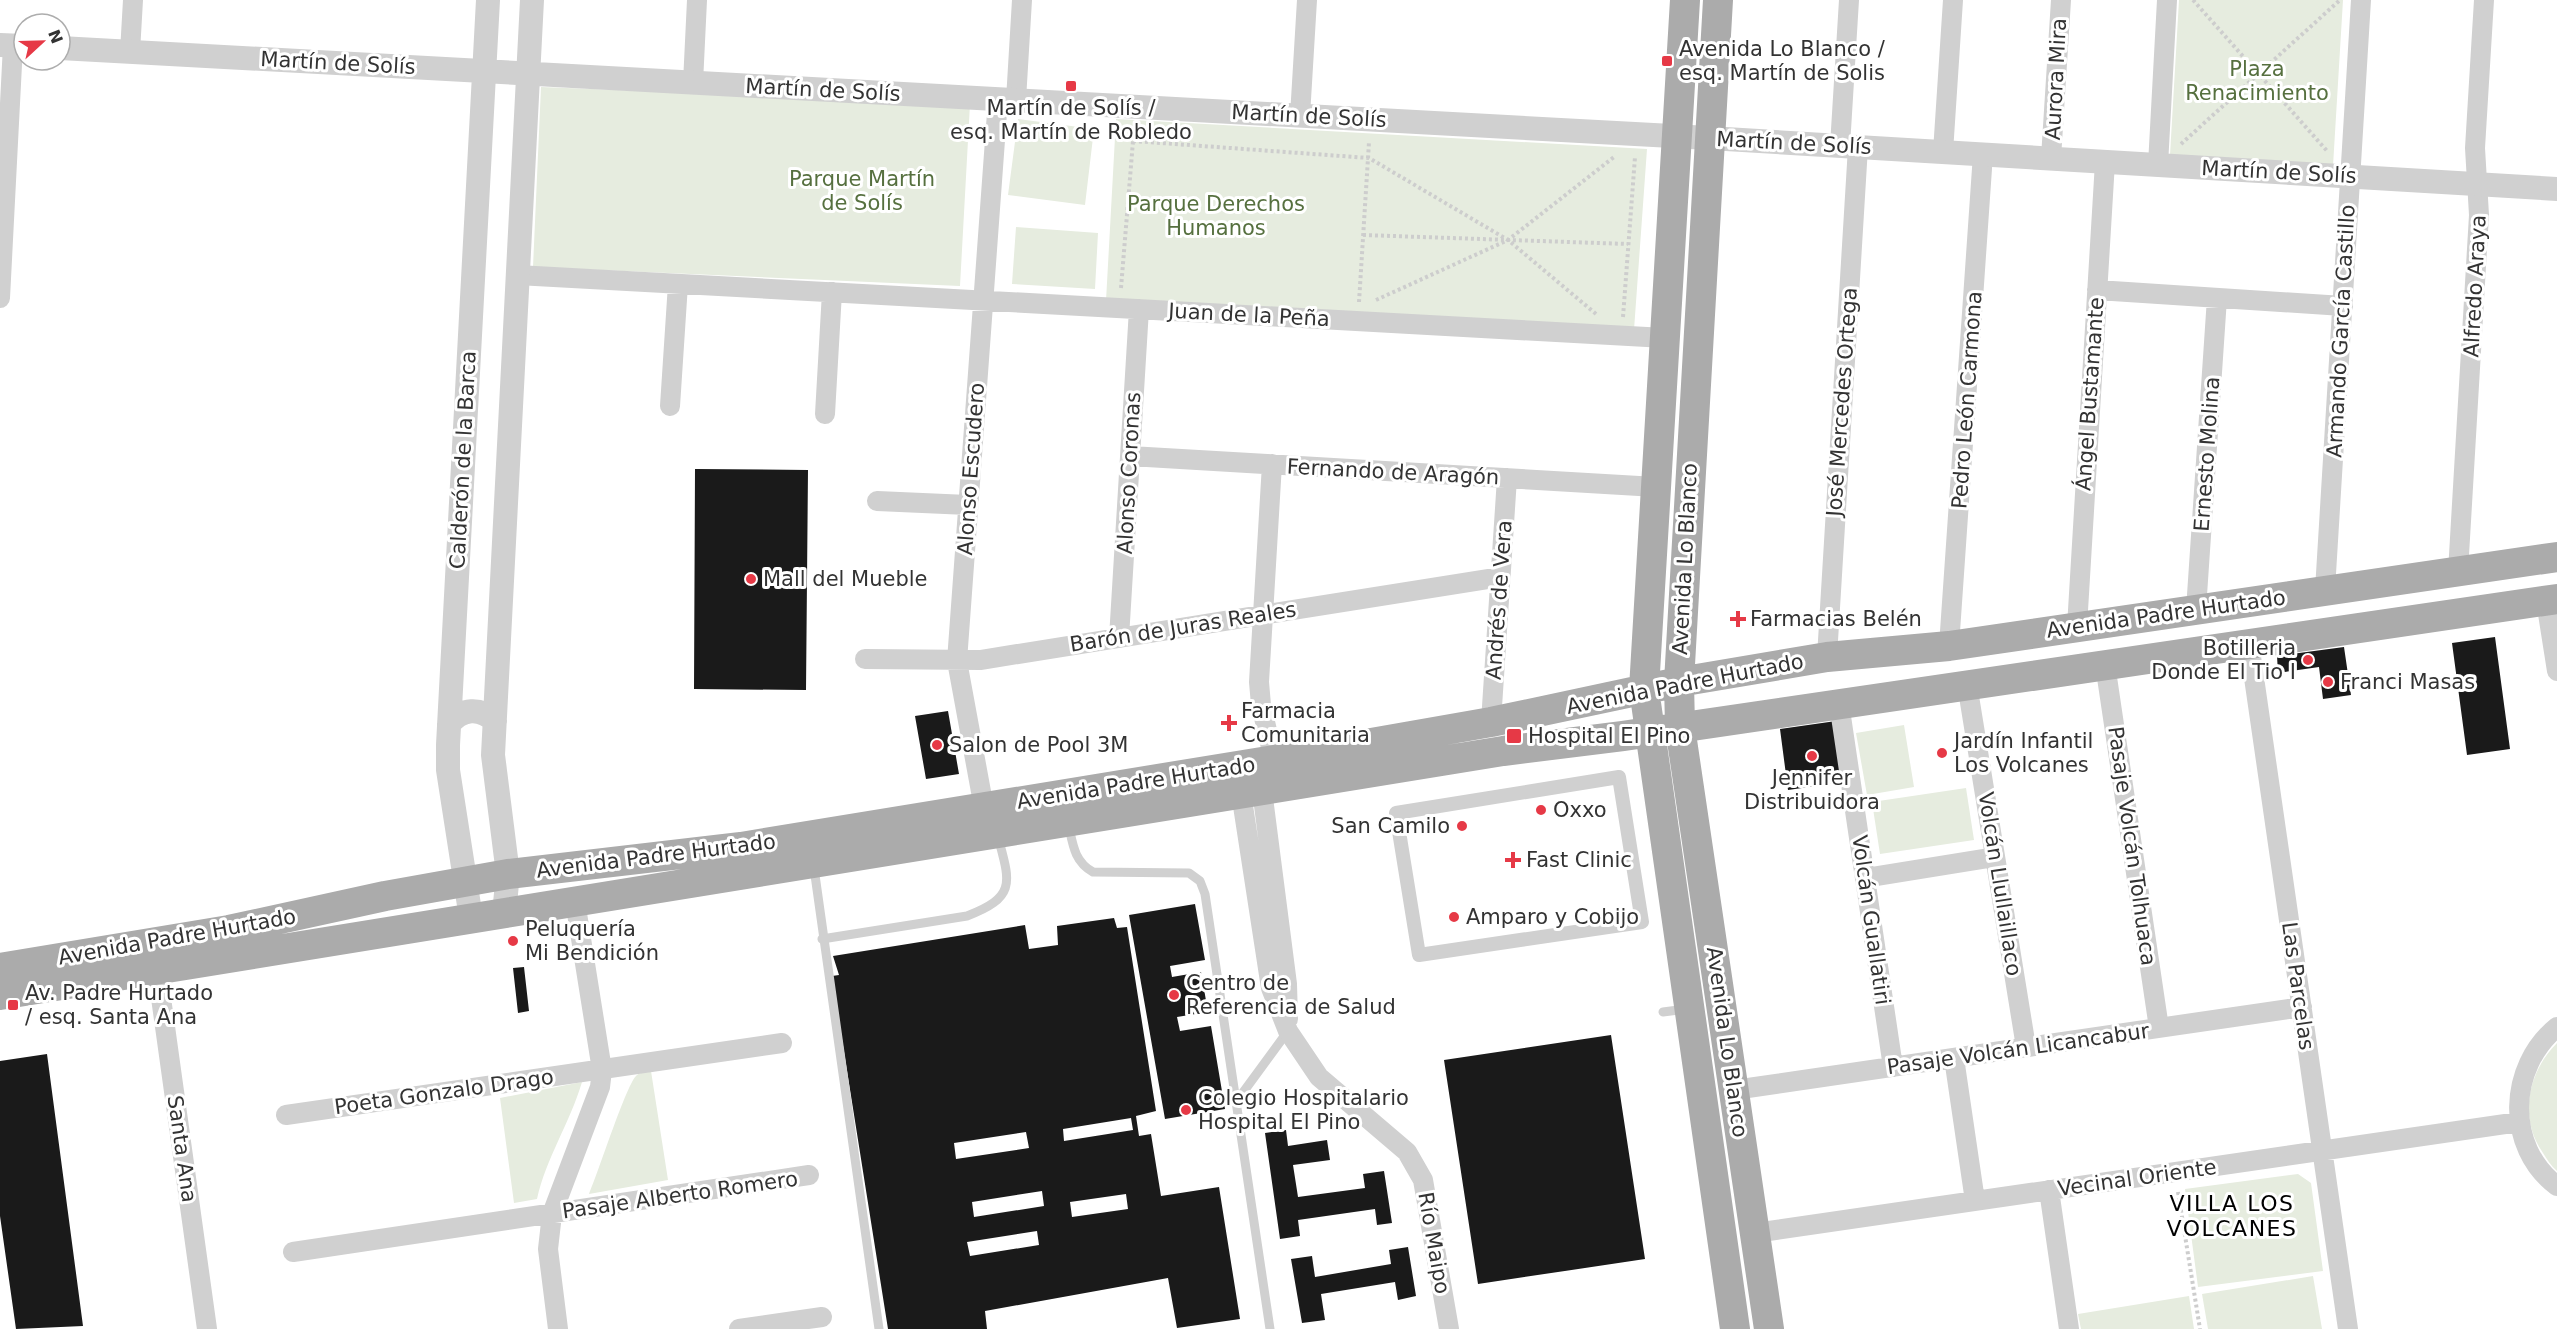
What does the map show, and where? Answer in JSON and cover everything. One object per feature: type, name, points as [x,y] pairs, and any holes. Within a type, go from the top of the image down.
[{"type":"main road","name":"Avenida Lo Blanco","points":[[1685,0],[1644,689],[1675,1010],[1735,1329]]},
{"type":"main road","name":"Avenida Lo Blanco","points":[[1718,0],[1678,682],[1680,727],[1769,1329]]},
{"type":"main road","name":"Avenida Padre Hurtado","points":[[0,995],[575,901],[813,849],[990,820],[1274,760],[1491,722],[1678,682],[1827,657],[1949,646],[2557,557]]},
{"type":"main road","name":"Avenida Padre Hurtado","points":[[990,820],[1068,822],[1503,751],[1648,732],[1839,702],[2552,600]]},
{"type":"main road","name":"Avenida Padre Hurtado","points":[[0,968],[229,930],[385,896],[508,874],[691,854],[813,849]]},
{"type":"street","points":[[130,52],[133,0]]},
{"type":"street","name":"Calderón de la Barca","points":[[471,918],[448,770],[488,0]]},
{"type":"street","points":[[504,913],[508,874],[494,771],[495,722],[532,0]]},
{"type":"street","points":[[693,82],[697,0]]},
{"type":"street","name":"Alonso Escudero","points":[[990,820],[957,661],[983,300],[1007,100],[1022,0]]},
{"type":"street","points":[[1300,116],[1307,0]]},
{"type":"street","name":"José Mercedes Ortega","points":[[1827,657],[1849,146],[1849,0]]},
{"type":"street","points":[[1943,152],[1953,0]]},
{"type":"street","name":"Aurora Mira","points":[[2051,158],[2061,0]]},
{"type":"street","points":[[2158,165],[2167,0]]},
{"type":"street","name":"Armando García Castillo","points":[[2325,591],[2361,0]]},
{"type":"street","name":"Alfredo Araya","points":[[2458,572],[2480,215],[2475,148],[2484,0]]},
{"type":"street","points":[[0,298],[3,192],[12,45]]},
{"type":"street","name":"Martín de Solís","points":[[72,49],[1709,138],[2557,189]]},
{"type":"street","name":"Pedro León Carmona","points":[[1949,646],[1983,154]]},
{"type":"street","name":"Ángel Bustamante","points":[[2077,627],[2105,162]]},
{"type":"street","name":"Juan de la Peña","points":[[517,275],[983,300],[1119,299],[1665,338]]},
{"type":"street","points":[[670,406],[678,284]]},
{"type":"street","points":[[2097,290],[2343,306]]},
{"type":"street","points":[[825,414],[832,292]]},
{"type":"street","name":"Ernesto Molina","points":[[2196,610],[2217,298]]},
{"type":"street","name":"Alonso Coronas","points":[[1119,638],[1130,456],[1136,300]]},
{"type":"street","name":"Fernando de Aragón","points":[[1130,456],[1656,487]]},
{"type":"street","points":[[1272,464],[1259,693],[1274,760]]},
{"type":"street","name":"Andrés de Vera","points":[[1491,722],[1507,478]]},
{"type":"street","points":[[877,501],[968,505]]},
{"type":"street","name":"Barón de Juras Reales","points":[[865,659],[980,660],[1500,577]]},
{"type":"street","points":[[2552,600],[2557,671]]},
{"type":"street","name":"Las Parcelas","points":[[2249,643],[2348,1329]]},
{"type":"street","name":"Pasaje Volcán Tolhuaca","points":[[2105,664],[2159,1028]]},
{"type":"street","name":"Volcán Llullaillaco","points":[[1967,684],[2026,1047]]},
{"type":"street","name":"Volcán Guallatiri","points":[[1839,702],[1893,1067]]},
{"type":"street","points":[[449,723],[467,711],[482,712],[495,722]]},
{"type":"street","points":[[1619,777],[1642,922],[1419,955],[1396,813],[1619,777]]},
{"type":"street","name":"Río Maipo","points":[[1251,792],[1271,988],[1288,1031],[1319,1077],[1407,1152],[1423,1180],[1449,1329]]},
{"type":"street","points":[[1865,878],[1995,856]]},
{"type":"street","points":[[558,1329],[548,1249],[552,1214],[600,1087],[602,1070],[575,901]]},
{"type":"street","name":"Santa Ana","points":[[157,969],[207,1329]]},
{"type":"street","name":"Pasaje Volcán Licancabur","points":[[1734,1090],[2301,1007]]},
{"type":"street","points":[[2557,1027],[2538,1046],[2524,1074],[2520,1090],[2519,1122],[2531,1155],[2540,1170],[2557,1186]]},
{"type":"street","name":"Poeta Gonzalo Drago","points":[[286,1115],[782,1043]]},
{"type":"street","points":[[1954,1058],[1976,1201]]},
{"type":"street","name":"Vecinal Oriente","points":[[1755,1233],[2519,1122]]},
{"type":"street","name":"Pasaje Alberto Romero","points":[[293,1252],[809,1175]]},
{"type":"street","points":[[2049,1190],[2069,1329]]},
{"type":"street","points":[[739,1329],[822,1317]]},
{"type":"lane","points":[[822,939],[967,916],[987,909],[999,899],[1008,884],[1009,876],[990,820]]},
{"type":"lane","points":[[1068,822],[1077,857],[1083,866],[1094,872],[1189,873],[1200,881],[1205,894],[1270,1329]]},
{"type":"lane","points":[[813,849],[822,939],[879,1329]]},
{"type":"lane","points":[[1236,1102],[1288,1031]]},
{"type":"path","points":[[2193,0],[2351,176]]},
{"type":"path","points":[[2158,165],[2259,76],[2340,0]]},
{"type":"path","points":[[1135,107],[1119,299],[1136,300]]},
{"type":"path","points":[[1370,120],[1359,308],[1508,240],[1618,154]]},
{"type":"path","points":[[1133,141],[1369,158],[1508,240],[1621,335]]},
{"type":"path","points":[[1621,335],[1635,151]]},
{"type":"path","points":[[1364,235],[1628,244]]},
{"type":"path","points":[[2175,1173],[2200,1329]]},
{"type":"green space","name":"Plaza Renacimiento","points":[[2179,0],[2343,0],[2333,166],[2170,155]]},
{"type":"green space","name":"Parque Martín de Solís","points":[[541,87],[970,104],[960,286],[533,267]]},
{"type":"green space","points":[[1018,119],[1094,129],[1085,205],[1008,195]]},
{"type":"green space","name":"Parque Derechos Humanos","points":[[1116,119],[1647,149],[1634,330],[1106,301]]},
{"type":"green space","points":[[1016,227],[1098,233],[1095,289],[1012,284]]},
{"type":"green space","points":[[1904,725],[1914,787],[1867,795],[1856,733]]},
{"type":"green space","points":[[1966,788],[1974,840],[1880,854],[1872,802]]},
{"type":"green space","points":[[2557,1043],[2557,1171],[2535,1139],[2529,1110],[2533,1081],[2539,1067]]},
{"type":"green space","points":[[651,1071],[668,1180],[589,1194],[632,1081],[637,1075]]},
{"type":"green space","points":[[582,1082],[546,1169],[537,1199],[514,1203],[500,1098]]},
{"type":"green space","name":"VILLA LOS VOLCANES","points":[[2298,1174],[2311,1183],[2323,1271],[2198,1287],[2185,1189]]},
{"type":"green space","points":[[2313,1276],[2322,1329],[2208,1329],[2202,1294]]},
{"type":"green space","points":[[2189,1296],[2194,1329],[2081,1329],[2078,1314]]},
{"type":"building","name":"Mall del Mueble","points":[[695,469],[808,470],[806,690],[694,689]]},
{"type":"building","points":[[2495,637],[2510,749],[2467,755],[2452,643]]},
{"type":"building","points":[[2344,647],[2351,695],[2323,699],[2319,667],[2278,673],[2277,656]]},
{"type":"building","name":"Salon de Pool 3M","points":[[948,711],[959,774],[926,779],[915,716]]},
{"type":"building","name":"Jennifer Distribuidora","points":[[1836,721],[1844,782],[1788,790],[1780,729]]},
{"type":"building","name":"Centro de Referencia de Salud","points":[[1195,904],[1205,960],[1170,966],[1172,977],[1201,972],[1208,1012],[1177,1017],[1180,1031],[1211,1026],[1225,1109],[1165,1119],[1129,915]]},
{"type":"building","points":[[1114,918],[1117,928],[1127,927],[1156,1111],[1136,1116],[1139,1136],[1151,1134],[1161,1196],[1219,1187],[1240,1319],[1177,1328],[1168,1278],[985,1311],[987,1329],[888,1329],[832,976],[839,975],[833,956],[1025,925],[1029,949],[1058,945],[1057,926]],"holes":[[[1131,1118],[1133,1130],[1064,1141],[1063,1129]],[[1026,1132],[1029,1148],[956,1159],[954,1143]],[[1042,1191],[1044,1206],[974,1217],[972,1202]],[[1126,1194],[1128,1209],[1072,1217],[1070,1202]],[[1037,1231],[1039,1245],[970,1256],[967,1242]]]},
{"type":"building","points":[[524,967],[529,1011],[518,1013],[513,968]]},
{"type":"building","points":[[1611,1035],[1645,1259],[1478,1284],[1444,1060]]},
{"type":"building","points":[[47,1054],[83,1326],[16,1329],[0,1216],[0,1061]]},
{"type":"building","points":[[1286,1130],[1288,1146],[1327,1140],[1330,1160],[1293,1165],[1298,1197],[1365,1188],[1363,1174],[1384,1171],[1392,1223],[1377,1225],[1375,1209],[1298,1220],[1300,1236],[1280,1239],[1265,1133]]},
{"type":"building","points":[[1408,1247],[1416,1296],[1398,1300],[1395,1282],[1321,1294],[1325,1320],[1302,1323],[1291,1259],[1312,1256],[1315,1277],[1391,1264],[1389,1250]]},
{"type":"place","name":"Avenida Lo Blanco / esq. Martín de Solis","points":[[1667,61]]},
{"type":"place","name":"Martín de Solís / esq. Martín de Robledo","points":[[1071,86]]},
{"type":"place","name":"Mall del Mueble","points":[[751,579]]},
{"type":"place","name":"Farmacias Belén","points":[[1738,619]]},
{"type":"place","name":"Botilleria Donde El Tio I","points":[[2308,660]]},
{"type":"place","name":"Franci Masas","points":[[2328,682]]},
{"type":"place","name":"Farmacia Comunitaria","points":[[1229,723]]},
{"type":"place","name":"Hospital El Pino","points":[[1514,736]]},
{"type":"place","name":"Salon de Pool 3M","points":[[937,745]]},
{"type":"place","name":"Jardín Infantil Los Volcanes","points":[[1942,753]]},
{"type":"place","name":"Jennifer Distribuidora","points":[[1812,756]]},
{"type":"place","name":"Oxxo","points":[[1541,810]]},
{"type":"place","name":"San Camilo","points":[[1462,826]]},
{"type":"place","name":"Fast Clinic","points":[[1513,860]]},
{"type":"place","name":"Amparo y Cobijo","points":[[1454,917]]},
{"type":"place","name":"Peluquería Mi Bendición","points":[[513,941]]},
{"type":"place","name":"Centro de Referencia de Salud","points":[[1174,995]]},
{"type":"place","name":"Av. Padre Hurtado / esq. Santa Ana","points":[[13,1005]]},
{"type":"place","name":"Colegio Hospitalario Hospital El Pino","points":[[1186,1110]]},
{"type":"district","name":"VILLA LOS VOLCANES","points":[[2232,1216]]}]
